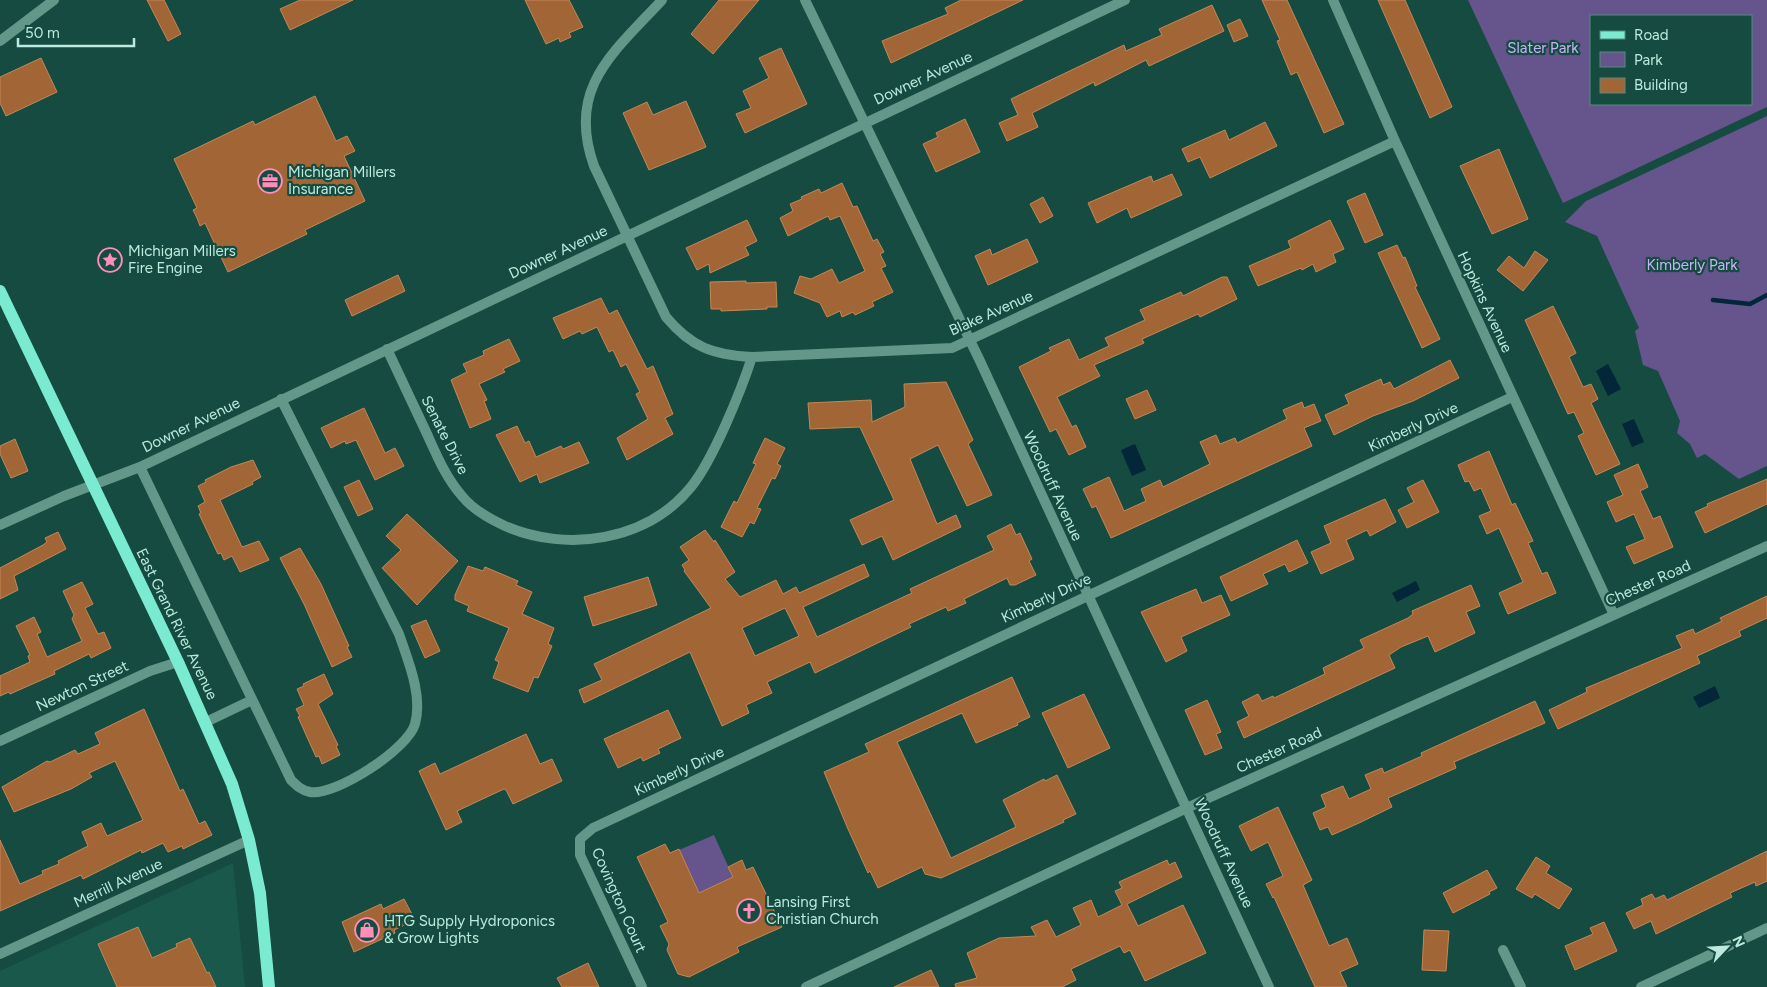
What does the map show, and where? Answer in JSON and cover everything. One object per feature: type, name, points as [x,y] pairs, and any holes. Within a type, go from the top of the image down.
[{"type":"main road","name":"East Grand River Avenue","points":[[1,296],[178,662],[232,784],[248,840],[260,893],[269,987]]},
{"type":"street","points":[[0,41],[54,0]]},
{"type":"street","name":"Blake Avenue","points":[[662,0],[600,70],[588,96],[585,113],[589,152],[666,317],[681,335],[705,349],[727,356],[752,357],[952,348],[1395,141]]},
{"type":"street","name":"Woodruff Avenue","points":[[805,0],[968,341],[980,362],[1269,987]]},
{"type":"street","name":"Downer Avenue","points":[[0,526],[91,485],[140,467],[387,348],[1125,0]]},
{"type":"street","name":"Hopkins Avenue","points":[[1333,0],[1395,141],[1614,615]]},
{"type":"street","name":"Senate Drive","points":[[387,348],[447,476],[463,498],[487,518],[510,528],[533,536],[571,541],[597,539],[618,534],[650,521],[677,503],[692,486],[712,452],[746,376],[752,357]]},
{"type":"street","name":"Kimberly Drive","points":[[593,828],[1512,397]]},
{"type":"street","points":[[140,467],[291,780],[299,788],[311,792],[332,788],[360,775],[406,739],[415,725],[417,715],[416,695],[409,664],[399,634],[281,399]]},
{"type":"street","name":"Chester Road","points":[[806,987],[1187,808],[1767,546]]},
{"type":"street","name":"Newton Street","points":[[0,741],[150,671],[178,662]]},
{"type":"street","points":[[206,722],[252,700]]},
{"type":"street","name":"Covington Court","points":[[593,828],[580,839],[580,854],[642,987]]},
{"type":"street","name":"Merrill Avenue","points":[[0,954],[248,840]]},
{"type":"street","points":[[1641,987],[1767,928]]},
{"type":"street","points":[[1503,950],[1521,987]]},
{"type":"shaded area","points":[[1608,364],[1621,389],[1608,396],[1596,371]]},
{"type":"shaded area","points":[[1634,419],[1644,442],[1632,447],[1622,424]]},
{"type":"shaded area","points":[[1135,444],[1146,470],[1132,476],[1121,450]]},
{"type":"shaded area","points":[[1416,581],[1420,590],[1397,602],[1392,593]]},
{"type":"shaded area","points":[[1715,686],[1720,698],[1699,708],[1693,697]]},
{"type":"shaded area","points":[[233,863],[245,987],[0,987],[0,971]]},
{"type":"green space","name":"Slater Park","points":[[1468,0],[1767,0],[1767,107],[1563,203]]},
{"type":"green space","name":"Kimberly Park","points":[[1767,116],[1767,466],[1739,479],[1705,454],[1697,458],[1690,444],[1677,433],[1680,421],[1658,371],[1643,365],[1635,331],[1639,328],[1597,236],[1565,222],[1586,201]]},
{"type":"green space","points":[[714,835],[733,877],[699,893],[679,850]]},
{"type":"building","points":[[147,0],[164,0],[181,34],[168,41]]},
{"type":"building","points":[[300,0],[353,0],[290,30],[280,9]]},
{"type":"building","points":[[525,0],[569,0],[583,27],[569,33],[571,37],[560,42],[559,38],[546,44]]},
{"type":"building","points":[[719,0],[759,0],[713,54],[691,34]]},
{"type":"building","points":[[961,0],[1023,0],[891,63],[882,41],[948,14],[945,8]]},
{"type":"building","points":[[1262,0],[1287,0],[1344,124],[1324,133],[1297,72],[1291,75],[1277,41],[1280,40]]},
{"type":"building","points":[[1378,0],[1405,0],[1452,107],[1430,118]]},
{"type":"building","points":[[1212,5],[1224,31],[1149,66],[1146,60],[1095,86],[1094,82],[1032,113],[1038,127],[1007,141],[999,123],[1018,115],[1011,99],[1124,45],[1126,51],[1162,35],[1159,29]]},
{"type":"building","points":[[1240,19],[1248,36],[1234,42],[1227,25]]},
{"type":"building","points":[[781,48],[807,104],[745,133],[736,114],[751,108],[743,91],[769,78],[759,58]]},
{"type":"building","points":[[41,58],[57,92],[6,116],[0,103],[0,77]]},
{"type":"building","name":"Michigan Millers Insurance","points":[[315,96],[336,141],[347,136],[355,151],[344,156],[365,201],[305,230],[307,234],[228,272],[205,223],[200,226],[193,210],[197,208],[174,159],[253,121],[255,125]]},
{"type":"building","points":[[686,101],[706,147],[649,170],[623,113],[647,102],[653,115]]},
{"type":"building","points":[[965,119],[980,152],[936,172],[923,144],[938,137],[936,133]]},
{"type":"building","points":[[1265,122],[1277,146],[1210,178],[1200,157],[1188,162],[1182,149],[1225,130],[1229,140]]},
{"type":"building","points":[[1499,149],[1528,219],[1492,234],[1460,166]]},
{"type":"building","points":[[1172,174],[1182,195],[1131,218],[1127,208],[1097,223],[1088,203],[1151,176],[1153,182]]},
{"type":"building","points":[[842,183],[853,207],[857,206],[873,241],[877,239],[884,252],[880,254],[886,266],[881,268],[893,292],[872,302],[874,306],[855,315],[853,312],[842,317],[840,311],[827,317],[820,303],[794,293],[800,276],[811,279],[832,269],[839,283],[865,271],[840,216],[830,220],[828,216],[788,236],[780,218],[793,211],[790,204],[802,199],[801,197],[819,189],[821,193]]},
{"type":"building","points":[[1365,193],[1383,235],[1365,243],[1347,201]]},
{"type":"building","points":[[1043,197],[1053,216],[1040,223],[1030,204]]},
{"type":"building","points":[[747,220],[757,241],[745,247],[749,255],[710,273],[709,264],[697,270],[686,248]]},
{"type":"building","points":[[1330,220],[1344,249],[1333,254],[1336,262],[1316,272],[1313,264],[1258,286],[1249,266],[1291,248],[1288,241]]},
{"type":"building","points":[[1027,239],[1038,262],[988,285],[975,256],[990,249],[992,255]]},
{"type":"building","points":[[1397,245],[1403,258],[1405,257],[1417,286],[1415,287],[1440,339],[1422,348],[1378,253]]},
{"type":"building","points":[[1535,251],[1548,260],[1523,291],[1497,270],[1509,256],[1524,268]]},
{"type":"building","points":[[398,275],[405,291],[352,316],[345,300]]},
{"type":"building","points":[[1222,277],[1227,277],[1237,299],[1200,317],[1198,314],[1142,339],[1144,343],[1094,365],[1100,376],[1057,397],[1072,427],[1076,425],[1086,447],[1069,455],[1056,429],[1050,432],[1019,367],[1051,351],[1049,348],[1069,339],[1079,360],[1109,346],[1105,338],[1145,320],[1140,310],[1181,292],[1183,296]]},
{"type":"building","points":[[746,281],[746,283],[776,282],[777,307],[721,311],[721,309],[711,309],[710,282]]},
{"type":"building","points":[[601,298],[609,314],[617,310],[647,369],[653,366],[673,414],[665,418],[673,434],[627,460],[617,438],[648,419],[636,394],[640,392],[626,364],[621,367],[613,350],[609,352],[597,327],[582,334],[580,331],[563,339],[553,318]]},
{"type":"building","points":[[1553,306],[1576,353],[1569,357],[1583,387],[1591,384],[1598,399],[1591,403],[1620,464],[1596,475],[1578,436],[1584,433],[1574,412],[1568,414],[1525,320]]},
{"type":"building","points":[[509,339],[520,361],[503,369],[505,372],[479,384],[487,400],[484,401],[491,419],[470,428],[451,380],[467,372],[463,364],[484,355],[483,351]]},
{"type":"building","points":[[1450,360],[1459,378],[1413,401],[1373,416],[1334,435],[1325,415],[1349,404],[1345,395],[1381,379],[1383,385],[1390,382],[1394,389]]},
{"type":"building","points":[[946,382],[973,440],[968,444],[992,495],[967,506],[938,445],[910,459],[937,524],[956,515],[961,527],[893,560],[882,536],[862,545],[850,520],[894,500],[860,427],[810,429],[808,403],[871,400],[872,422],[905,407],[904,384]]},
{"type":"building","points":[[1147,390],[1156,410],[1135,419],[1126,399]]},
{"type":"building","points":[[1302,402],[1304,408],[1314,404],[1321,421],[1304,428],[1312,446],[1111,538],[1096,506],[1092,508],[1083,489],[1109,477],[1124,511],[1146,501],[1141,489],[1160,480],[1163,487],[1210,464],[1200,442],[1216,435],[1220,444],[1235,438],[1237,443],[1287,419],[1283,410]]},
{"type":"building","points":[[364,408],[385,453],[395,448],[404,466],[375,480],[356,440],[346,444],[345,441],[331,448],[321,428]]},
{"type":"building","points":[[517,426],[525,443],[529,441],[536,457],[561,446],[563,449],[579,442],[589,463],[540,483],[537,474],[520,482],[496,435]]},
{"type":"building","points":[[765,438],[785,448],[777,464],[781,466],[775,479],[772,478],[757,508],[761,509],[754,524],[750,522],[742,537],[721,527],[734,501],[737,503],[756,464],[753,463]]},
{"type":"building","points":[[15,439],[28,471],[11,478],[0,454],[0,446]]},
{"type":"building","points":[[1489,451],[1512,505],[1515,503],[1533,541],[1528,543],[1542,574],[1547,572],[1556,593],[1508,614],[1499,593],[1523,582],[1499,528],[1487,534],[1479,516],[1491,511],[1481,488],[1474,491],[1469,481],[1465,482],[1458,465]]},
{"type":"building","points":[[253,460],[261,477],[252,482],[253,484],[220,500],[242,547],[259,541],[269,560],[240,572],[232,556],[224,560],[221,553],[218,554],[199,514],[201,513],[198,506],[205,502],[198,486],[206,482],[205,480],[231,467]]},
{"type":"building","points":[[1638,464],[1648,487],[1640,491],[1653,519],[1660,516],[1673,547],[1634,564],[1626,547],[1645,539],[1634,514],[1616,522],[1607,502],[1623,495],[1614,475]]},
{"type":"building","points":[[1767,479],[1767,504],[1705,533],[1695,512],[1708,506],[1707,504]]},
{"type":"building","points":[[359,480],[373,509],[358,516],[344,487]]},
{"type":"building","points":[[1423,480],[1439,512],[1407,528],[1398,510],[1414,502],[1407,488]]},
{"type":"building","points":[[1385,499],[1396,522],[1370,536],[1367,530],[1346,540],[1354,559],[1321,574],[1311,552],[1331,543],[1324,526]]},
{"type":"building","points":[[407,514],[458,561],[417,605],[382,568],[401,550],[386,536]]},
{"type":"building","points":[[1011,524],[1016,535],[1020,533],[1032,559],[1029,561],[1036,575],[1015,585],[1010,585],[1007,578],[964,599],[966,603],[948,611],[946,607],[909,624],[911,627],[815,673],[810,662],[767,682],[772,693],[746,705],[749,713],[722,726],[690,652],[584,703],[579,690],[602,680],[594,664],[711,608],[684,571],[682,565],[689,560],[680,547],[705,530],[714,542],[715,540],[735,572],[725,579],[740,597],[776,580],[783,594],[796,587],[799,593],[864,564],[869,576],[803,607],[817,637],[912,593],[910,589],[994,550],[987,536]],"holes":[[[785,608],[799,636],[755,656],[742,628]]]},
{"type":"building","points":[[58,532],[66,549],[14,576],[18,590],[0,599],[0,568],[43,545],[47,542],[45,538]]},
{"type":"building","points":[[1297,540],[1308,563],[1289,572],[1285,564],[1263,574],[1268,584],[1231,601],[1220,577]]},
{"type":"building","points":[[300,548],[321,584],[349,646],[347,647],[352,657],[332,667],[304,604],[280,558]]},
{"type":"building","points":[[468,566],[483,571],[485,567],[518,581],[516,585],[532,592],[522,614],[554,628],[548,644],[552,646],[538,678],[534,677],[528,692],[493,678],[499,662],[495,660],[509,628],[467,611],[469,606],[455,600],[455,595]]},
{"type":"building","points":[[648,577],[657,605],[593,626],[584,597]]},
{"type":"building","points":[[82,582],[93,604],[85,608],[98,634],[104,632],[111,648],[91,658],[89,654],[54,671],[55,674],[10,694],[9,692],[0,696],[0,676],[30,662],[28,656],[30,655],[16,626],[34,617],[41,632],[37,634],[47,657],[82,641],[72,619],[74,615],[63,591]]},
{"type":"building","points":[[1471,585],[1480,606],[1466,612],[1475,633],[1435,652],[1428,636],[1401,647],[1389,655],[1395,668],[1244,738],[1237,722],[1249,716],[1242,702],[1258,694],[1262,701],[1273,696],[1274,698],[1325,674],[1323,668],[1364,648],[1360,640],[1408,618],[1413,614],[1412,611]]},
{"type":"building","points":[[1196,589],[1202,603],[1221,595],[1230,615],[1181,637],[1187,651],[1166,662],[1141,612]]},
{"type":"building","points":[[1767,596],[1767,618],[1739,631],[1741,636],[1697,656],[1700,663],[1558,729],[1549,710],[1587,692],[1586,688],[1682,648],[1676,636],[1693,629],[1695,634],[1722,621],[1720,618]]},
{"type":"building","points":[[426,620],[440,651],[425,658],[411,626]]},
{"type":"building","points":[[324,674],[333,694],[318,704],[338,745],[336,746],[340,755],[322,764],[319,756],[316,757],[296,709],[304,705],[297,689]]},
{"type":"building","points":[[1012,677],[1030,717],[1017,723],[1018,725],[976,743],[962,713],[897,742],[951,858],[1016,827],[1003,800],[1044,779],[1045,781],[1057,775],[1076,814],[1063,820],[1064,822],[941,878],[925,874],[922,867],[878,888],[870,871],[868,873],[824,772],[869,752],[865,744]]},
{"type":"building","points":[[1084,694],[1110,748],[1068,768],[1042,713]]},
{"type":"building","points":[[1207,700],[1221,732],[1216,734],[1222,748],[1205,755],[1185,710]]},
{"type":"building","points":[[1535,701],[1545,723],[1454,762],[1456,768],[1388,798],[1392,807],[1359,823],[1332,835],[1328,827],[1320,830],[1313,813],[1326,807],[1321,795],[1343,786],[1349,799],[1371,789],[1365,775],[1382,768],[1384,773],[1422,756],[1421,753]]},
{"type":"building","points":[[144,709],[180,791],[183,789],[199,824],[205,821],[212,835],[183,849],[182,846],[168,852],[163,843],[142,853],[141,850],[83,879],[81,875],[0,911],[0,840],[20,884],[43,874],[42,871],[59,864],[58,861],[88,846],[82,832],[101,823],[107,836],[143,820],[115,761],[89,773],[92,777],[71,789],[14,812],[2,787],[47,761],[50,762],[75,750],[78,754],[100,744],[95,733]]},
{"type":"building","points":[[668,710],[681,738],[658,749],[660,753],[643,761],[641,757],[618,768],[604,739]]},
{"type":"building","points":[[526,734],[540,764],[552,759],[562,781],[513,804],[504,789],[457,811],[462,822],[446,830],[419,771],[435,763],[440,774]]},
{"type":"building","points":[[1278,807],[1312,880],[1303,885],[1329,946],[1347,938],[1358,964],[1340,972],[1347,987],[1315,987],[1274,897],[1266,884],[1283,876],[1268,842],[1251,851],[1239,826]]},
{"type":"building","name":"Lansing First Christian Church","points":[[665,844],[670,853],[679,849],[699,893],[733,877],[728,867],[742,860],[746,870],[753,867],[782,927],[737,947],[739,952],[689,977],[678,974],[667,950],[669,944],[660,926],[668,922],[637,857]]},
{"type":"building","points":[[1767,851],[1767,881],[1756,886],[1755,882],[1730,893],[1732,897],[1656,934],[1651,921],[1634,929],[1626,913],[1643,905],[1641,899],[1652,894],[1655,899],[1664,895],[1667,900]]},
{"type":"building","points":[[1536,857],[1550,866],[1546,873],[1572,889],[1559,909],[1535,894],[1532,898],[1516,889]]},
{"type":"building","points":[[1167,860],[1169,865],[1175,862],[1182,877],[1127,904],[1138,926],[1183,905],[1206,953],[1145,981],[1130,950],[1124,953],[1120,946],[1071,969],[1076,980],[1062,987],[956,987],[955,984],[977,978],[967,953],[999,938],[1036,936],[1031,927],[1047,920],[1056,937],[1081,925],[1073,908],[1091,900],[1098,917],[1122,905],[1115,891],[1122,888],[1119,882]]},
{"type":"building","points":[[1487,870],[1497,888],[1489,892],[1490,894],[1453,913],[1443,893]]},
{"type":"building","points":[[404,899],[415,920],[394,930],[395,933],[354,952],[342,922],[381,904],[383,909]]},
{"type":"building","points":[[1604,922],[1617,951],[1575,970],[1565,946],[1593,934],[1590,928]]},
{"type":"building","points":[[138,927],[152,958],[177,947],[176,944],[190,938],[216,987],[117,987],[98,944]]},
{"type":"building","points":[[1424,930],[1449,931],[1446,971],[1422,970]]},
{"type":"building","points":[[588,963],[599,987],[562,987],[557,978]]},
{"type":"building","points":[[931,970],[939,987],[894,987]]},
{"type":"waterway","points":[[1713,300],[1750,304],[1767,295]]},
{"type":"place","name":"Michigan Millers Insurance","points":[[270,181]]},
{"type":"place","name":"Michigan Millers Fire Engine","points":[[110,260]]},
{"type":"place","name":"Lansing First Christian Church","points":[[749,911]]},
{"type":"place","name":"HTG Supply Hydroponics & Grow Lights","points":[[367,930]]}]
